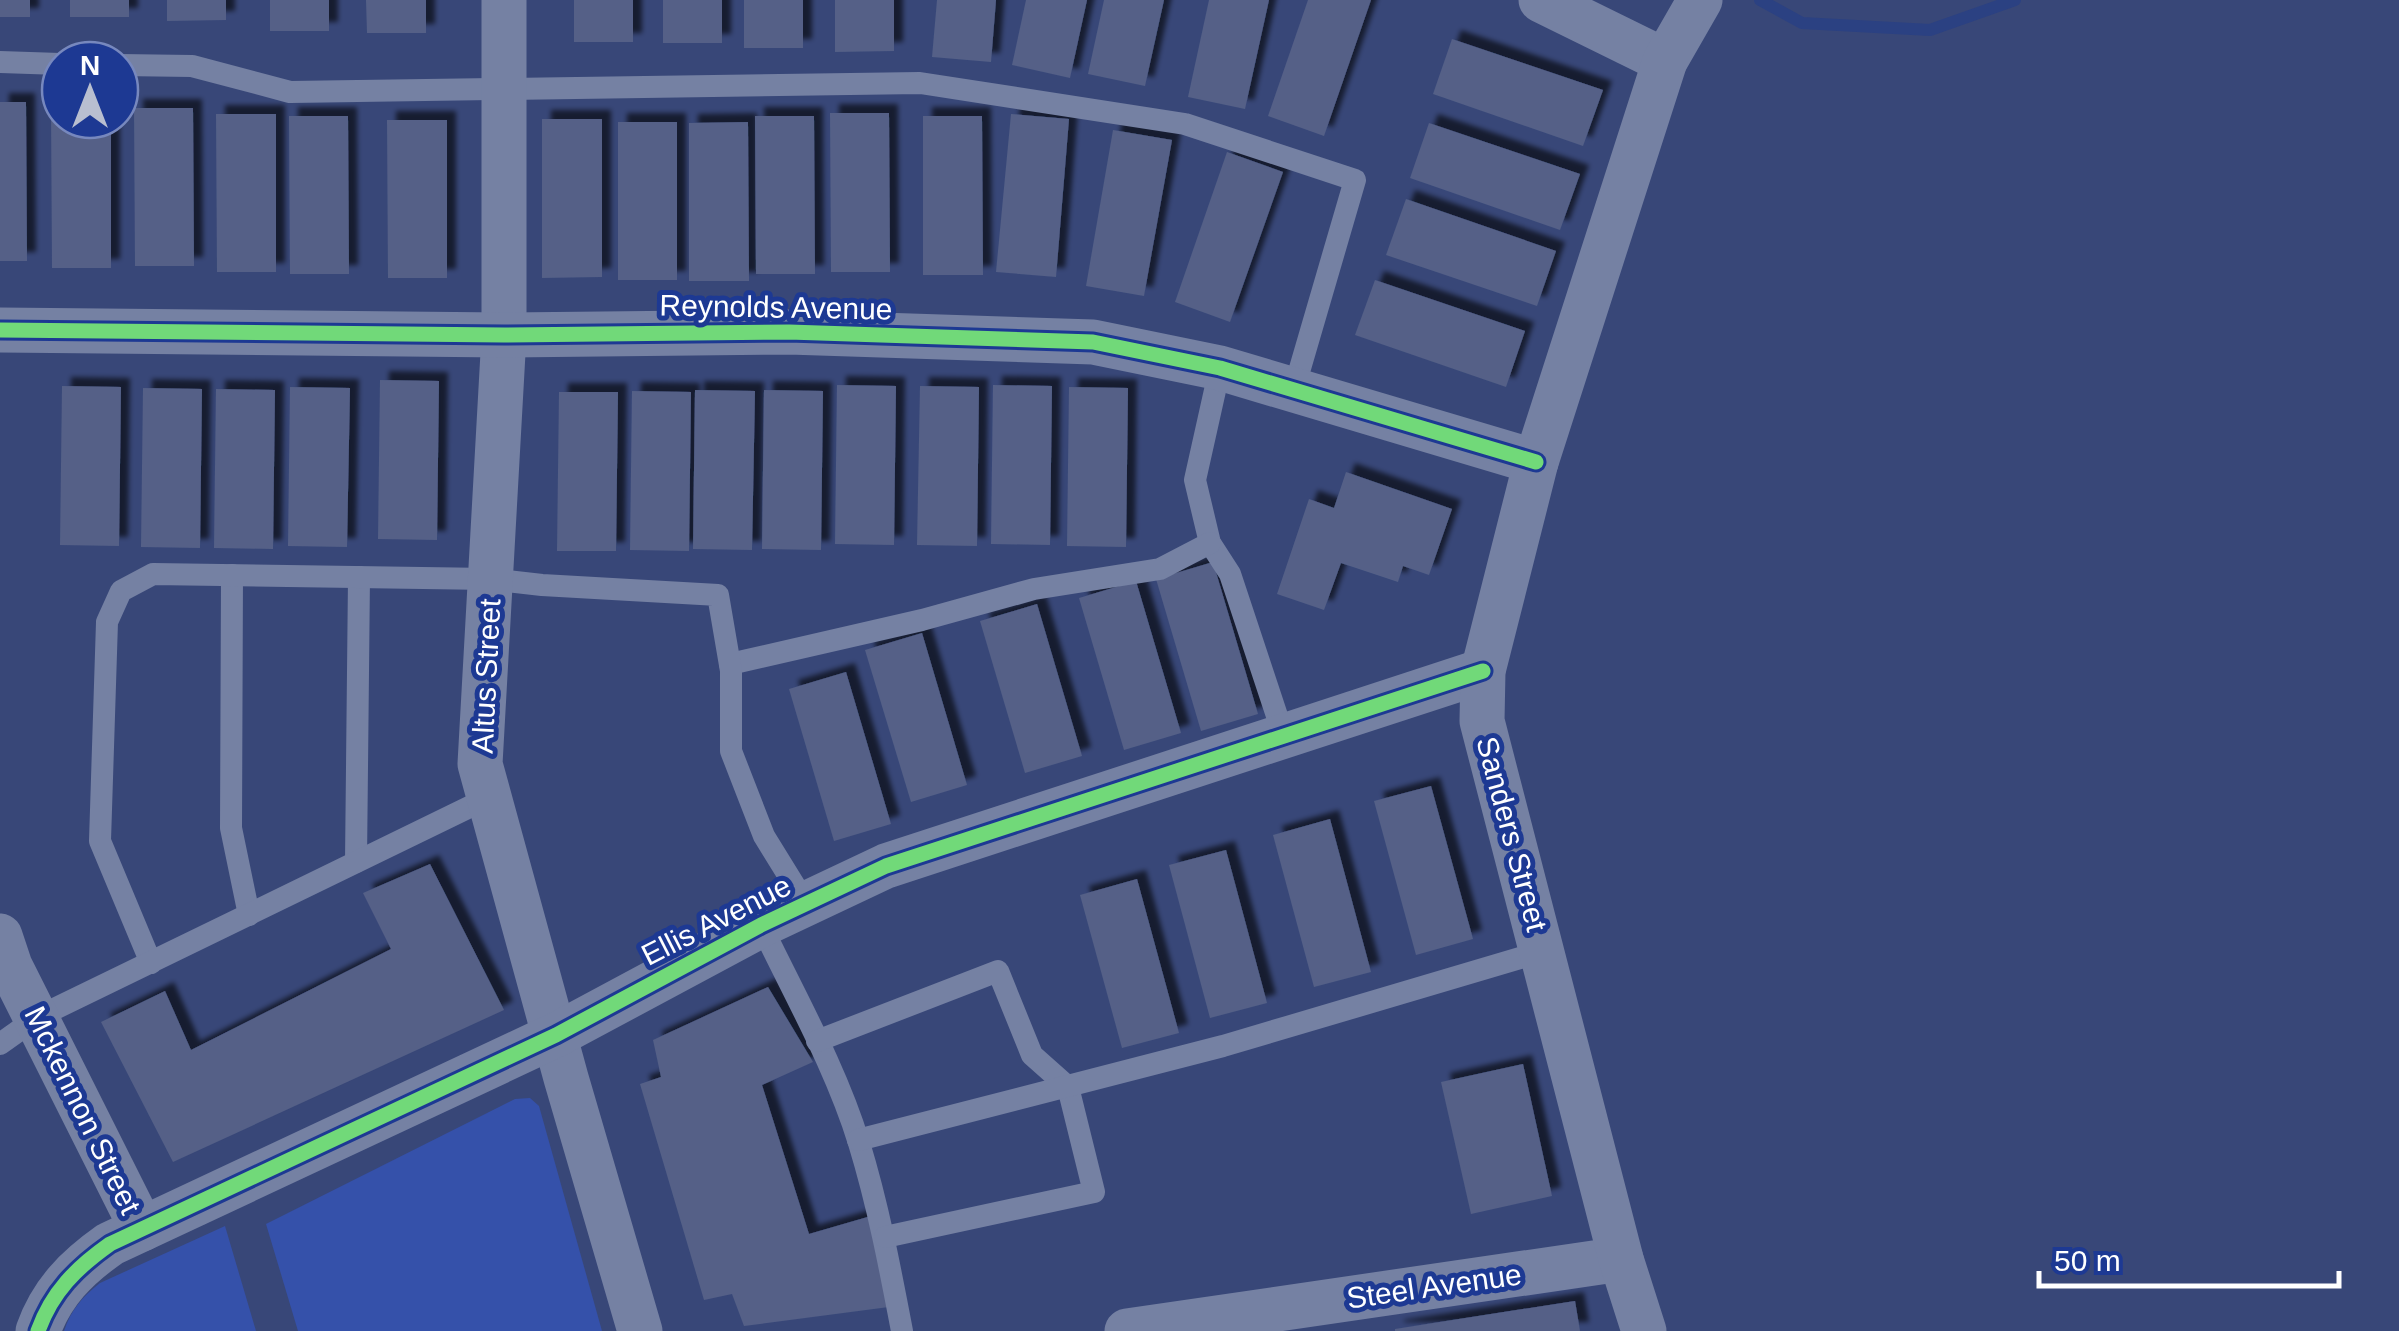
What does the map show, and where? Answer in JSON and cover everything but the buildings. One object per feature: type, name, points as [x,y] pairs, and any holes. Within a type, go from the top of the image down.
[{"type":"street","name":"Altus Street","points":[[504,0],[504,335],[480,764],[640,1331]]},
{"type":"street","points":[[1541,0],[1665,61]]},
{"type":"street","name":"Sanders Street","points":[[1644,1331],[1621,1259],[1482,720],[1482,671],[1536,462],[1665,61],[1694,10]]},
{"type":"street","name":"Reynolds Avenue","points":[[0,330],[504,335],[788,332],[1093,342],[1220,368],[1536,462]]},
{"type":"street","name":"Ellis Avenue","points":[[38,1331],[51,1300],[82,1264],[110,1244],[556,1036],[761,925],[886,866],[1482,671]]},
{"type":"street","name":"Mckennon Street","points":[[0,936],[10,966],[142,1229]]},
{"type":"street","name":"Steel Avenue","points":[[1127,1331],[1621,1259]]},
{"type":"lane","points":[[0,62],[40,63]]},
{"type":"lane","points":[[140,65],[192,66],[290,92],[920,83],[1185,124],[1356,180],[1294,389]]},
{"type":"lane","points":[[1220,368],[1195,480],[1210,543],[1230,574],[1284,737]]},
{"type":"lane","points":[[730,664],[922,620],[1034,589],[1160,568],[1210,543]]},
{"type":"lane","points":[[150,963],[100,841],[107,622],[122,590],[153,574],[490,578],[542,585],[718,594],[730,664],[731,751],[764,836],[806,904]]},
{"type":"lane","points":[[232,575],[230,828],[249,915]]},
{"type":"lane","points":[[356,862],[360,577]]},
{"type":"lane","points":[[0,1044],[38,1018],[490,797]]},
{"type":"lane","points":[[761,925],[817,1041],[858,1140],[884,1237],[902,1331]]},
{"type":"lane","points":[[858,1140],[1370,1005],[1544,952]]},
{"type":"lane","points":[[817,1041],[998,972],[1032,1055],[1068,1087],[1094,1192],[884,1237]]},
{"type":"shaded area","points":[[530,1098],[539,1106],[602,1331],[298,1331],[266,1224],[515,1099]]},
{"type":"shaded area","points":[[225,1226],[256,1331],[64,1331],[78,1304],[100,1283]]},
{"type":"waterway","points":[[1760,0],[1802,23],[1930,30],[2015,0]]},
{"type":"cycle path","points":[[0,330],[504,335],[789,332],[1093,342],[1220,368],[1536,462]]},
{"type":"cycle path","points":[[38,1331],[66,1282],[110,1244],[556,1035],[761,925],[886,866],[1483,671]]}]
